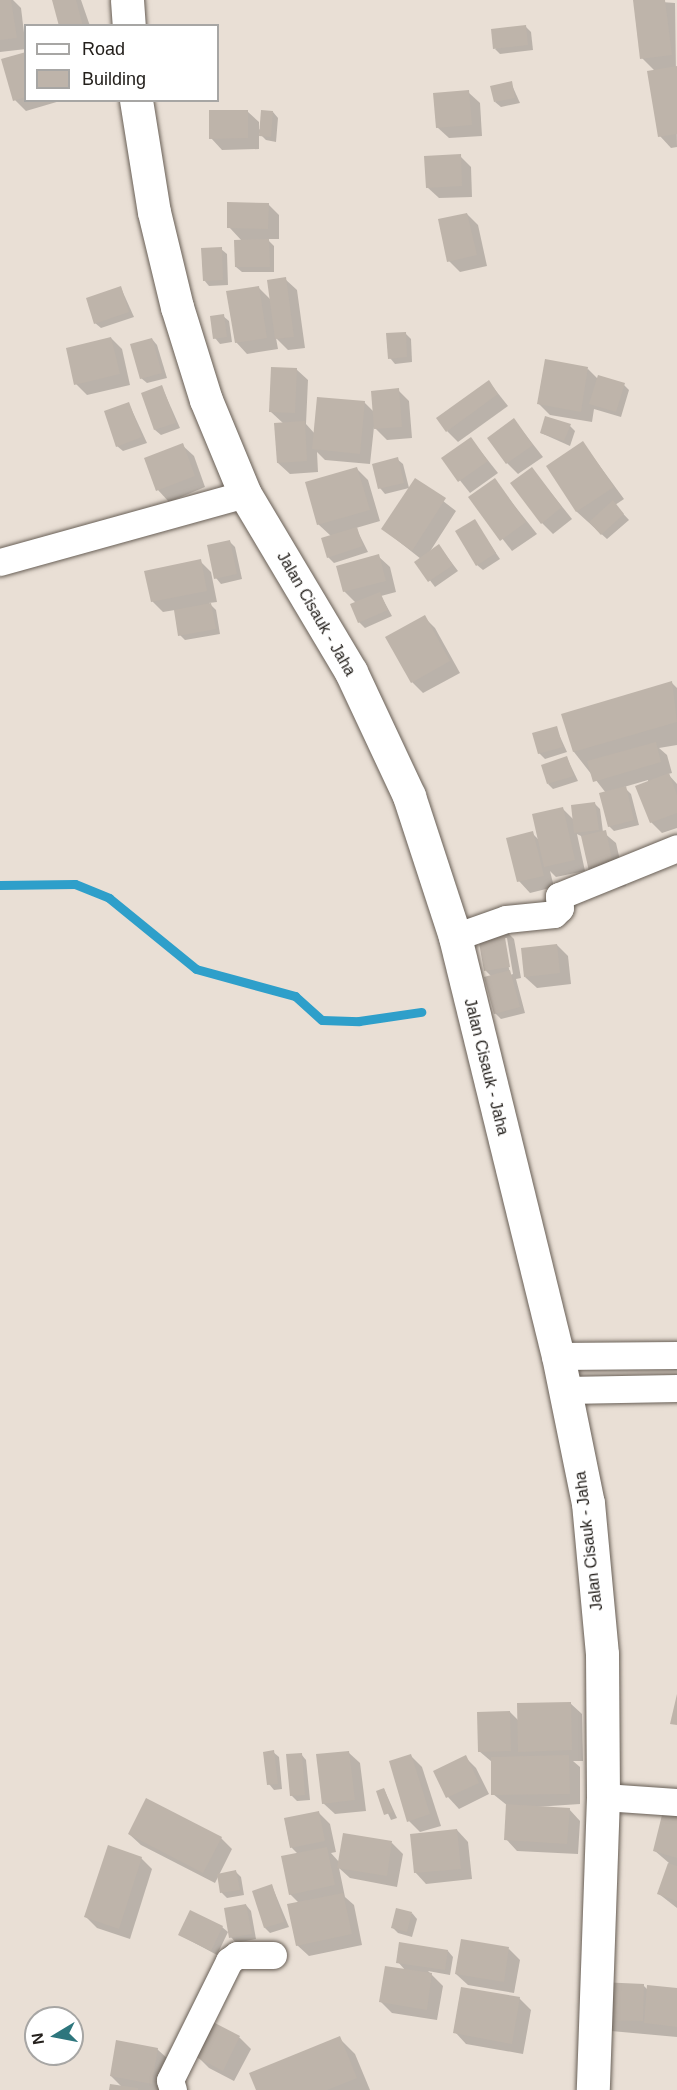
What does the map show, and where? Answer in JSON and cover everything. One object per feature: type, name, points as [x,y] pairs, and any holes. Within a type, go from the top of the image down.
[{"type":"main road","points":[[127,0],[129,24]]},
{"type":"main road","name":"Jalan Cisauk - Jaha","points":[[136,102],[154,212],[177,307],[206,400],[245,494],[351,672],[409,796],[455,937],[558,1356],[589,1514],[602,1654],[603,1797],[593,2090]]},
{"type":"street","points":[[0,562],[245,494]]},
{"type":"street","points":[[455,937],[506,919],[554,914],[560,908],[559,896],[677,848]]},
{"type":"street","points":[[558,1356],[677,1355]]},
{"type":"street","points":[[565,1390],[677,1388]]},
{"type":"street","points":[[603,1797],[677,1802]]},
{"type":"street","points":[[173,2090],[170,2080],[229,1961],[237,1955],[273,1955]]},
{"type":"building","points":[[0,0],[11,0],[17,38],[0,40]]},
{"type":"building","points":[[52,0],[76,0],[82,24],[58,24]]},
{"type":"building","points":[[633,0],[665,0],[672,55],[640,59]]},
{"type":"building","points":[[526,25],[528,45],[493,49],[491,29]]},
{"type":"building","points":[[24,53],[24,98],[13,101],[1,59]]},
{"type":"building","points":[[677,66],[677,134],[658,137],[647,71]]},
{"type":"building","points":[[512,81],[515,98],[494,102],[490,86]]},
{"type":"building","points":[[469,90],[472,125],[436,128],[433,93]]},
{"type":"building","points":[[209,110],[248,110],[248,138],[209,139]]},
{"type":"building","points":[[261,110],[273,111],[271,137],[259,136]]},
{"type":"building","points":[[461,154],[462,186],[426,188],[424,156]]},
{"type":"building","points":[[227,202],[269,203],[268,229],[227,228]]},
{"type":"building","points":[[467,213],[477,255],[447,262],[438,219]]},
{"type":"building","points":[[269,239],[270,267],[235,267],[234,240]]},
{"type":"building","points":[[222,247],[223,280],[203,281],[201,248]]},
{"type":"building","points":[[286,277],[294,337],[275,339],[267,280]]},
{"type":"building","points":[[121,286],[129,312],[94,324],[86,298]]},
{"type":"building","points":[[259,286],[267,338],[235,343],[226,291]]},
{"type":"building","points":[[224,314],[227,337],[213,339],[210,316]]},
{"type":"building","points":[[406,332],[407,357],[388,359],[386,333]]},
{"type":"building","points":[[111,337],[120,374],[74,385],[66,348]]},
{"type":"building","points":[[152,338],[162,373],[140,379],[130,344]]},
{"type":"building","points":[[545,359],[588,367],[581,412],[537,404]]},
{"type":"building","points":[[271,367],[297,368],[295,413],[269,412]]},
{"type":"building","points":[[598,375],[625,383],[616,412],[589,404]]},
{"type":"building","points":[[489,380],[498,394],[446,432],[436,418]]},
{"type":"building","points":[[162,385],[176,423],[154,430],[141,393]]},
{"type":"building","points":[[399,388],[402,427],[374,429],[371,391]]},
{"type":"building","points":[[317,397],[365,401],[360,454],[312,449]]},
{"type":"building","points":[[129,402],[142,437],[116,447],[104,411]]},
{"type":"building","points":[[545,416],[571,424],[564,441],[540,433]]},
{"type":"building","points":[[514,418],[533,445],[506,464],[487,438]]},
{"type":"building","points":[[305,421],[307,461],[277,463],[274,423]]},
{"type":"building","points":[[471,437],[488,461],[458,482],[441,458]]},
{"type":"building","points":[[583,441],[614,487],[576,512],[546,466]]},
{"type":"building","points":[[183,443],[195,476],[156,491],[144,458]]},
{"type":"building","points":[[398,457],[404,483],[378,489],[372,464]]},
{"type":"building","points":[[357,467],[370,510],[317,525],[305,482]]},
{"type":"building","points":[[532,467],[562,507],[541,524],[510,483]]},
{"type":"building","points":[[415,478],[446,498],[412,551],[381,529]]},
{"type":"building","points":[[495,478],[526,522],[500,541],[468,497]]},
{"type":"building","points":[[613,500],[624,514],[601,535],[589,522]]},
{"type":"building","points":[[475,519],[496,553],[476,566],[455,531]]},
{"type":"building","points":[[357,527],[363,546],[327,558],[321,538]]},
{"type":"building","points":[[230,540],[237,574],[214,579],[207,545]]},
{"type":"building","points":[[439,544],[453,565],[428,582],[414,562]]},
{"type":"building","points":[[379,554],[386,581],[343,592],[336,566]]},
{"type":"building","points":[[201,559],[207,591],[151,602],[144,571]]},
{"type":"building","points":[[380,592],[388,610],[358,623],[350,604]]},
{"type":"building","points":[[211,603],[216,629],[178,636],[174,610]]},
{"type":"building","points":[[425,615],[450,661],[411,683],[385,637]]},
{"type":"building","points":[[672,681],[677,722],[573,752],[561,714]]},
{"type":"building","points":[[557,726],[563,747],[538,754],[532,733]]},
{"type":"building","points":[[656,742],[661,762],[593,782],[587,761]]},
{"type":"building","points":[[567,756],[574,776],[547,784],[541,765]]},
{"type":"building","points":[[669,773],[677,795],[677,813],[650,823],[635,786]]},
{"type":"building","points":[[626,786],[634,820],[608,827],[599,793]]},
{"type":"building","points":[[595,802],[599,830],[574,833],[571,805]]},
{"type":"building","points":[[563,807],[575,860],[544,867],[532,814]]},
{"type":"building","points":[[606,830],[615,875],[591,880],[581,836]]},
{"type":"building","points":[[533,831],[544,876],[517,882],[506,838]]},
{"type":"building","points":[[503,926],[510,967],[484,971],[477,931]]},
{"type":"building","points":[[557,944],[560,973],[524,977],[521,948]]},
{"type":"building","points":[[510,970],[520,1007],[494,1014],[484,977]]},
{"type":"building","points":[[677,1694],[677,1725],[670,1724]]},
{"type":"building","points":[[571,1702],[572,1750],[518,1752],[517,1703]]},
{"type":"building","points":[[510,1711],[511,1751],[478,1752],[477,1712]]},
{"type":"building","points":[[274,1750],[278,1784],[267,1785],[263,1752]]},
{"type":"building","points":[[349,1751],[355,1800],[322,1804],[316,1754]]},
{"type":"building","points":[[302,1753],[305,1795],[290,1796],[286,1754]]},
{"type":"building","points":[[411,1754],[430,1814],[407,1822],[389,1761]]},
{"type":"building","points":[[466,1755],[479,1783],[446,1798],[433,1771]]},
{"type":"building","points":[[569,1755],[570,1794],[491,1795],[491,1757]]},
{"type":"building","points":[[384,1788],[393,1812],[384,1815],[376,1791]]},
{"type":"building","points":[[146,1798],[222,1837],[203,1873],[128,1834]]},
{"type":"building","points":[[506,1804],[570,1808],[567,1844],[504,1840]]},
{"type":"building","points":[[664,1807],[677,1811],[677,1858],[653,1851]]},
{"type":"building","points":[[319,1811],[325,1841],[290,1848],[284,1818]]},
{"type":"building","points":[[457,1829],[461,1869],[414,1873],[410,1834]]},
{"type":"building","points":[[343,1833],[392,1841],[387,1876],[337,1868]]},
{"type":"building","points":[[108,1845],[142,1857],[119,1929],[84,1917]]},
{"type":"building","points":[[327,1847],[335,1885],[289,1895],[281,1856]]},
{"type":"building","points":[[668,1863],[677,1866],[677,1901],[657,1894]]},
{"type":"building","points":[[236,1870],[240,1890],[220,1893],[217,1874]]},
{"type":"building","points":[[272,1884],[284,1922],[264,1928],[252,1891]]},
{"type":"building","points":[[343,1893],[352,1934],[296,1946],[287,1904]]},
{"type":"building","points":[[246,1904],[252,1934],[229,1938],[224,1908]]},
{"type":"building","points":[[396,1908],[412,1912],[407,1932],[391,1928]]},
{"type":"building","points":[[190,1910],[223,1926],[211,1951],[178,1935]]},
{"type":"building","points":[[461,1939],[509,1947],[504,1982],[455,1974]]},
{"type":"building","points":[[399,1942],[448,1950],[445,1970],[396,1963]]},
{"type":"building","points":[[385,1966],[432,1973],[427,2010],[379,2002]]},
{"type":"building","points":[[599,1982],[644,1984],[643,2021],[598,2020]]},
{"type":"building","points":[[647,1985],[677,1988],[677,2027],[644,2023]]},
{"type":"building","points":[[461,1987],[520,1997],[512,2044],[453,2033]]},
{"type":"building","points":[[213,2022],[240,2036],[223,2071],[196,2057]]},
{"type":"building","points":[[340,2036],[357,2078],[327,2090],[256,2090],[249,2073]]},
{"type":"building","points":[[116,2040],[158,2048],[152,2084],[110,2076]]},
{"type":"building","points":[[110,2084],[138,2088],[138,2090],[109,2090]]},
{"type":"waterway","points":[[0,885],[75,884],[109,898],[196,969],[295,996],[322,1020],[359,1021],[421,1012]]}]
